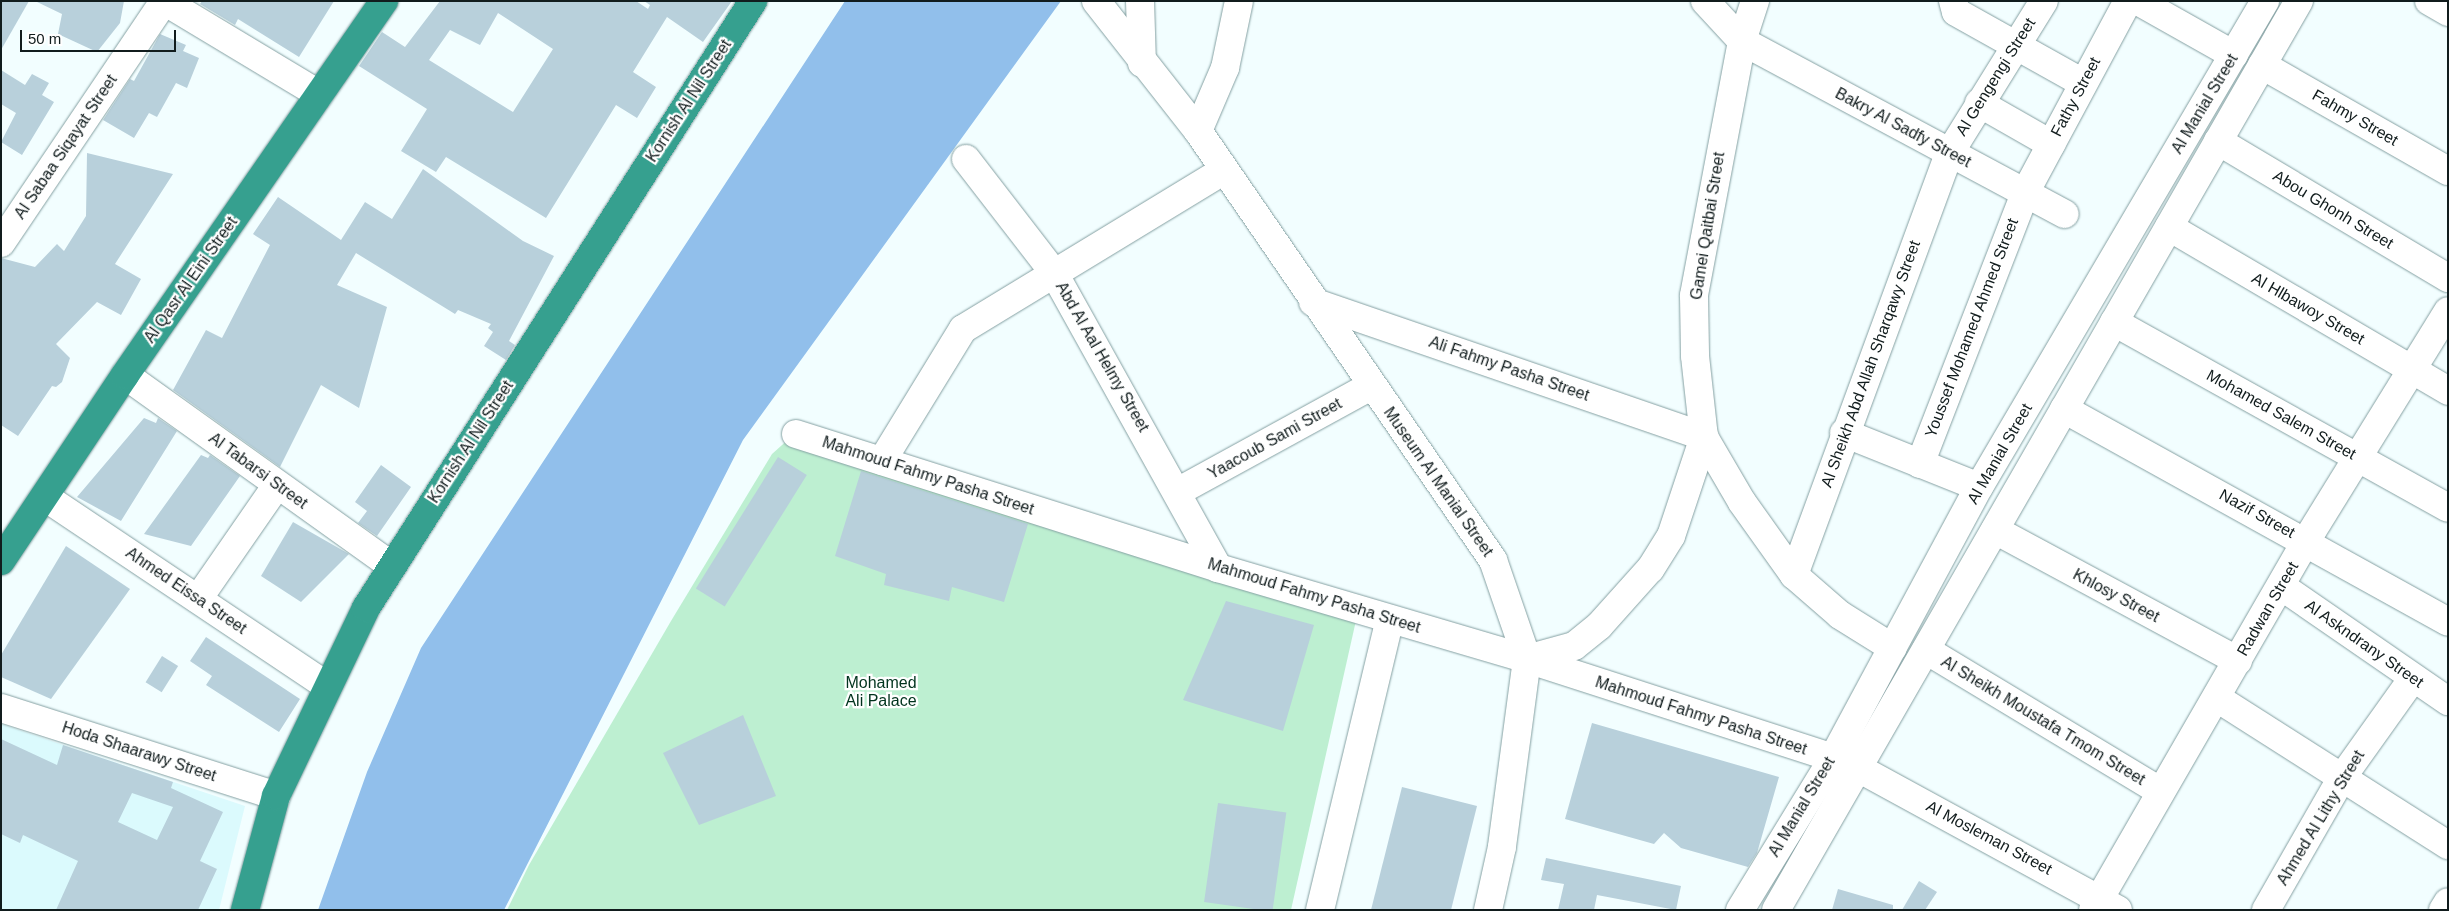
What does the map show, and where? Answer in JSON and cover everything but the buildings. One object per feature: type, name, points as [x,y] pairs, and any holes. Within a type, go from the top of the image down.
[{"type":"highway","name":"Al Qasr Al Eini Street","points":[[1,561],[125,374],[384,1]]},
{"type":"highway","name":"Kornish Al Nil Street","points":[[244,910],[276,796],[326,685],[392,566],[753,1]]},
{"type":"street","points":[[164,1],[319,94]]},
{"type":"street","name":"Al Sabaa Siqayat Street","points":[[1,243],[164,1]]},
{"type":"street","name":"Museum Al Manial Street","points":[[1096,1],[1142,63],[1198,132],[1313,302],[1493,560],[1527,659],[1502,847],[1488,910]]},
{"type":"street","points":[[1140,1],[1142,63]]},
{"type":"street","points":[[1198,132],[1225,68],[1239,1]]},
{"type":"street","name":"Bakry Al Sadfy Street","points":[[1705,1],[1742,41],[1949,154],[2064,214]]},
{"type":"street","name":"Gamei Qaitbai Street","points":[[1755,1],[1742,41],[1694,296],[1696,356],[1704,437],[1742,502],[1794,575],[1840,615],[1892,648]]},
{"type":"street","points":[[1953,1],[1956,12],[2083,83]]},
{"type":"street","name":"Al Gengengi Street","points":[[1949,154],[2044,1]]},
{"type":"street","name":"Fathy Street","points":[[2025,193],[2128,1]]},
{"type":"street","points":[[2138,1],[2234,55]]},
{"type":"street","name":"Al Manial Street","points":[[1740,910],[1832,758],[1979,487],[2266,1]]},
{"type":"street","name":"Al Manial Street","points":[[1776,910],[2299,1]]},
{"type":"street","points":[[2429,1],[2448,12]]},
{"type":"street","name":"Fahmy Street","points":[[2262,65],[2448,171]]},
{"type":"street","points":[[1979,103],[2051,144]]},
{"type":"street","name":"Abou Ghonh Street","points":[[2218,142],[2448,278]]},
{"type":"street","name":"Al Sheikh Abd Allah Sharqawy Street","points":[[1794,575],[1844,433],[1949,154]]},
{"type":"street","name":"Abd Al Aal Helmy Street","points":[[966,159],[1054,273],[1179,491],[1218,568]]},
{"type":"street","points":[[882,461],[963,329],[1224,170]]},
{"type":"street","name":"Youssef Mohamed Ahmed Street","points":[[1920,464],[2025,193]]},
{"type":"street","name":"Al Hlbawoy Street","points":[[2169,227],[2448,390]]},
{"type":"street","name":"Ali Fahmy Pasha Street","points":[[1313,302],[1704,437]]},
{"type":"street","name":"Radwan Street","points":[[2104,906],[2160,791],[2217,698],[2306,541],[2448,311]]},
{"type":"street","name":"Mohamed Salem Street","points":[[2114,322],[2448,508]]},
{"type":"street","name":"Al Tabarsi Street","points":[[125,374],[392,566]]},
{"type":"street","name":"Yaacoub Sami Street","points":[[1179,491],[1371,386]]},
{"type":"street","name":"Nazif Street","points":[[2064,409],[2306,541],[2448,622]]},
{"type":"street","points":[[1844,433],[1979,487]]},
{"type":"street","name":"Mahmoud Fahmy Pasha Street","points":[[796,434],[1218,568],[1527,659],[1832,758]]},
{"type":"street","points":[[1527,659],[1574,646],[1599,626],[1650,569],[1671,536],[1704,437]]},
{"type":"street","points":[[198,599],[277,485]]},
{"type":"street","name":"Ahmed Eissa Street","points":[[45,497],[326,685]]},
{"type":"street","name":"Khlosy Street","points":[[1995,530],[2238,662]]},
{"type":"street","name":"Al Askndrany Street","points":[[2281,586],[2448,701]]},
{"type":"street","points":[[1320,910],[1390,620]]},
{"type":"street","name":"Al Sheikh Moustafa Tmom Street","points":[[1926,650],[2160,791]]},
{"type":"street","name":"Ahmed Al Lithy Street","points":[[2266,910],[2341,779],[2413,678]]},
{"type":"street","points":[[2217,698],[2341,779],[2448,845]]},
{"type":"street","name":"Hoda Shaarawy Street","points":[[1,708],[276,796]]},
{"type":"street","name":"Al Mosleman Street","points":[[1858,768],[2104,906]]},
{"type":"street","points":[[2443,910],[2448,902]]},
{"type":"shaded area","points":[[1,724],[245,806],[219,910],[1,910]]},
{"type":"green space","name":"Mohamed Ali Palace","points":[[791,437],[1357,616],[1291,910],[507,910],[529,865],[671,621],[772,454]]},
{"type":"water","points":[[845,1],[1061,1],[743,440],[504,910],[318,910],[367,772],[421,648]]}]
